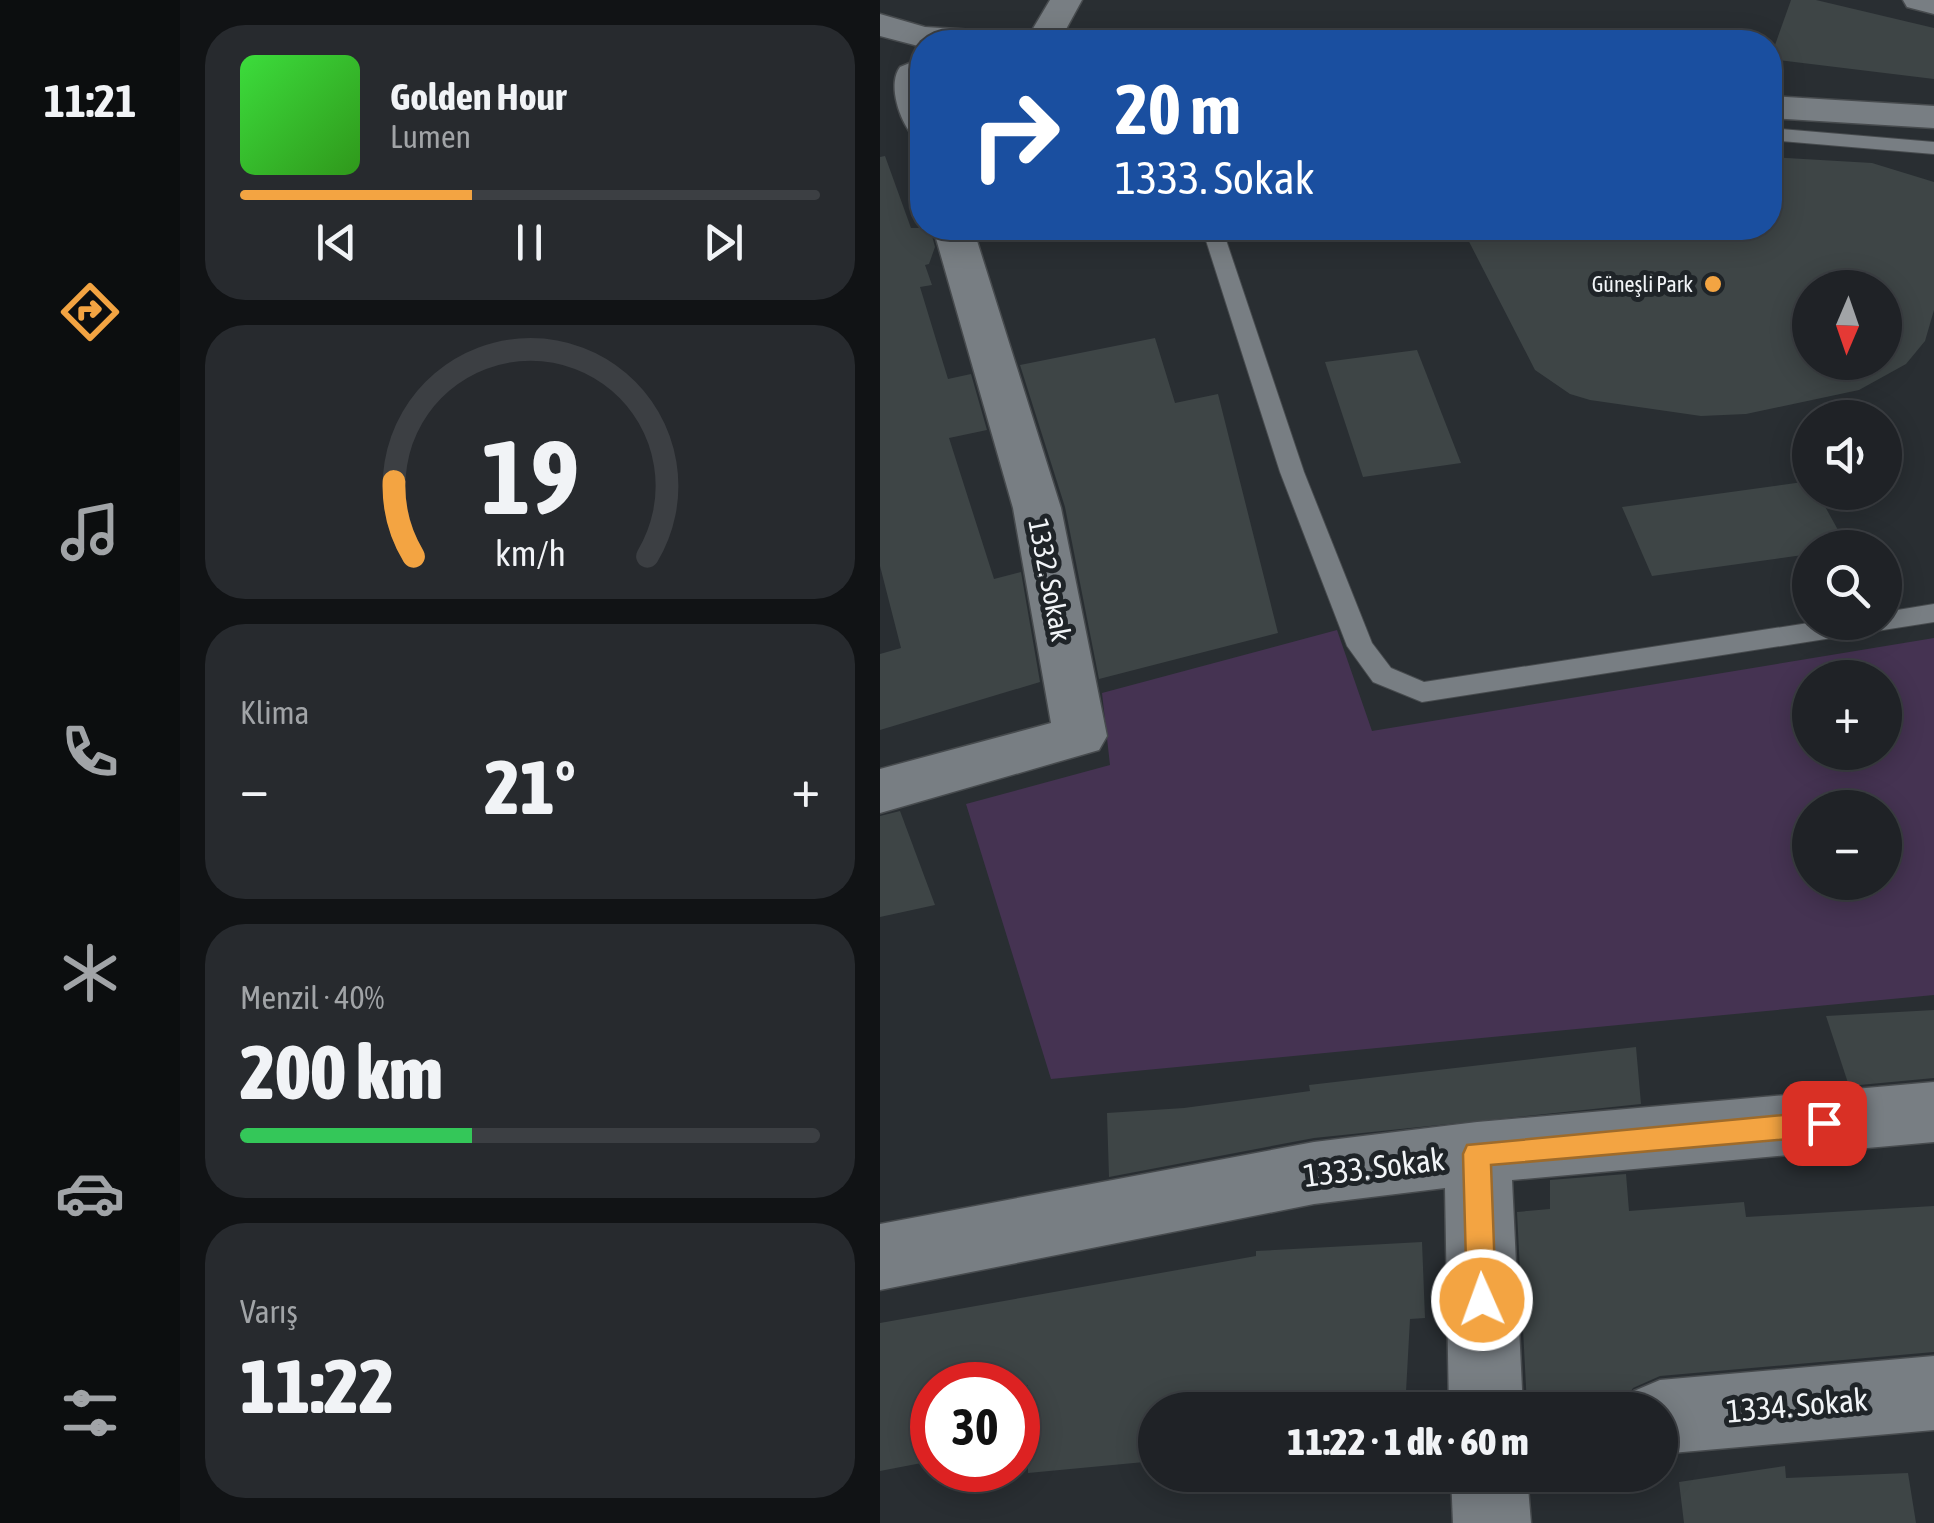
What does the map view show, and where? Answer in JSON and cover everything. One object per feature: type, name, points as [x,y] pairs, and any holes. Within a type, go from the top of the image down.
[{"type":"street","points":[[1049,30],[1066,0]]},
{"type":"street","points":[[1919,0],[1934,4]]},
{"type":"street","points":[[880,24],[910,35]]},
{"type":"street","points":[[880,55],[910,57]]},
{"type":"street","points":[[1782,88],[1928,112]]},
{"type":"street","points":[[1782,107],[1928,112]]},
{"type":"street","name":"1332. Sokak","points":[[880,791],[1080,736],[1037,508],[958,240]]},
{"type":"street","name":"1333. Sokak","points":[[880,1257],[1314,1173],[1934,1112]]},
{"type":"street","points":[[1477,1154],[1485,1392]]},
{"type":"street","name":"1334. Sokak","points":[[1678,1415],[1934,1393]]},
{"type":"street","points":[[1490,1492],[1492,1523]]},
{"type":"lane","points":[[1782,135],[1934,148]]},
{"type":"lane","points":[[1217,240],[1238,296],[1292,472],[1360,646],[1382,675],[1422,692],[1496,684],[1792,636]]},
{"type":"lane","points":[[1902,619],[1934,614]]},
{"type":"shaded area","points":[[1337,630],[1372,731],[1792,661],[1792,770],[1902,770],[1902,660],[1801,660],[1934,638],[1934,995],[1051,1079],[966,804],[1110,765],[1102,693]]},
{"type":"building","points":[[1791,0],[1816,0],[1934,28],[1934,79],[1782,60],[1780,30]]},
{"type":"building","points":[[885,156],[910,225],[910,240],[933,240],[935,247],[929,264],[925,265],[932,285],[920,287],[948,379],[971,374],[987,430],[949,438],[994,579],[1021,572],[1040,682],[880,730],[880,654],[901,648],[880,566],[880,157]]},
{"type":"building","name":"Güneşli Park","points":[[1782,158],[1872,163],[1934,182],[1934,310],[1925,341],[1906,364],[1902,366],[1902,270],[1792,270],[1792,380],[1877,380],[1859,390],[1792,400],[1792,404],[1746,414],[1701,416],[1570,394],[1535,370],[1468,240],[1782,240]]},
{"type":"building","points":[[1155,338],[1175,403],[1218,394],[1278,633],[1099,679],[1065,507],[1020,365]]},
{"type":"building","points":[[1417,350],[1461,463],[1363,477],[1325,362]]},
{"type":"building","points":[[1792,483],[1792,510],[1827,510],[1838,530],[1792,530],[1792,557],[1652,576],[1622,507]]},
{"type":"building","points":[[900,811],[935,905],[880,917],[880,816]]},
{"type":"building","points":[[1934,1010],[1934,1078],[1849,1086],[1826,1016]]},
{"type":"building","points":[[1636,1047],[1641,1104],[1314,1138],[1109,1177],[1107,1113],[1184,1108],[1310,1091],[1309,1085]]},
{"type":"building","points":[[1626,1174],[1629,1211],[1744,1202],[1746,1217],[1934,1206],[1934,1352],[1660,1376],[1630,1392],[1526,1392],[1517,1212],[1550,1209],[1550,1180]]},
{"type":"building","points":[[1422,1242],[1425,1318],[1410,1319],[1406,1392],[1138,1392],[1138,1463],[1040,1472],[1040,1362],[910,1362],[910,1465],[880,1471],[880,1323],[1256,1256],[1256,1251]]},
{"type":"building","points":[[1785,1466],[1786,1478],[1908,1473],[1916,1523],[1684,1523],[1679,1482]]},
{"type":"place","name":"Güneşli Park","points":[[1713,284]]},
{"type":"route","points":[[1482,1300],[1477,1154],[1824,1123]]}]
